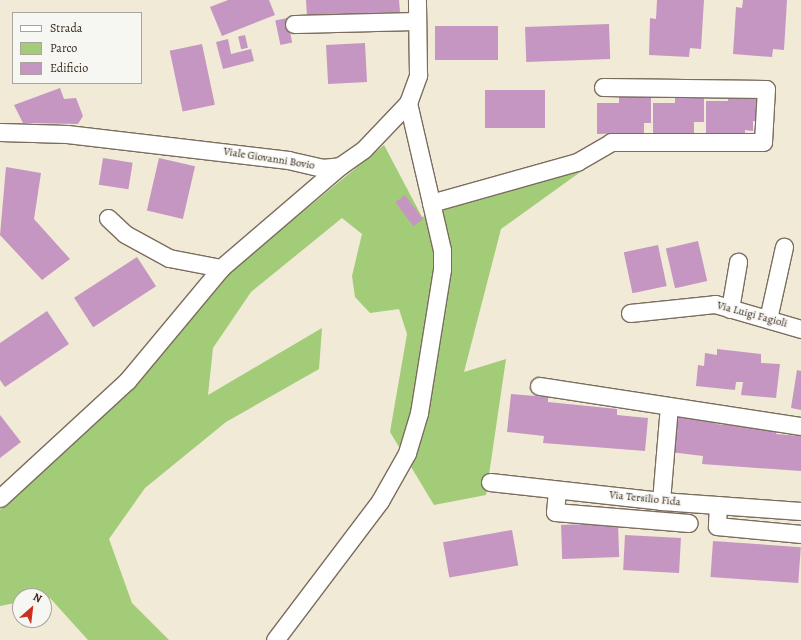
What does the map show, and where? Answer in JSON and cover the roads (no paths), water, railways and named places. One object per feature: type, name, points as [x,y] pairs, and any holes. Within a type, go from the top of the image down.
[{"type":"street","points":[[0,498],[127,381],[221,268],[340,166],[364,149],[408,103],[418,75],[417,0]]},
{"type":"street","points":[[294,24],[417,21]]},
{"type":"street","points":[[431,203],[576,162],[611,142],[763,142],[766,89],[603,87]]},
{"type":"street","points":[[275,640],[380,501],[407,453],[419,413],[442,269],[442,250],[408,103]]},
{"type":"street","name":"Viale Giovanni Bovio","points":[[0,132],[67,134],[288,160],[322,168],[340,166]]},
{"type":"street","points":[[108,218],[125,234],[169,258],[221,268]]},
{"type":"street","points":[[768,319],[784,248]]},
{"type":"street","points":[[730,309],[738,262]]},
{"type":"street","name":"Via Luigi Fagioli","points":[[630,313],[715,304],[801,329]]},
{"type":"street","points":[[539,386],[801,426]]},
{"type":"street","points":[[661,501],[669,406]]},
{"type":"street","name":"Via Tersilio Fida","points":[[490,482],[661,501],[801,511]]},
{"type":"street","points":[[557,490],[555,512],[689,523]]},
{"type":"street","points":[[718,505],[717,526],[801,534]]}]
